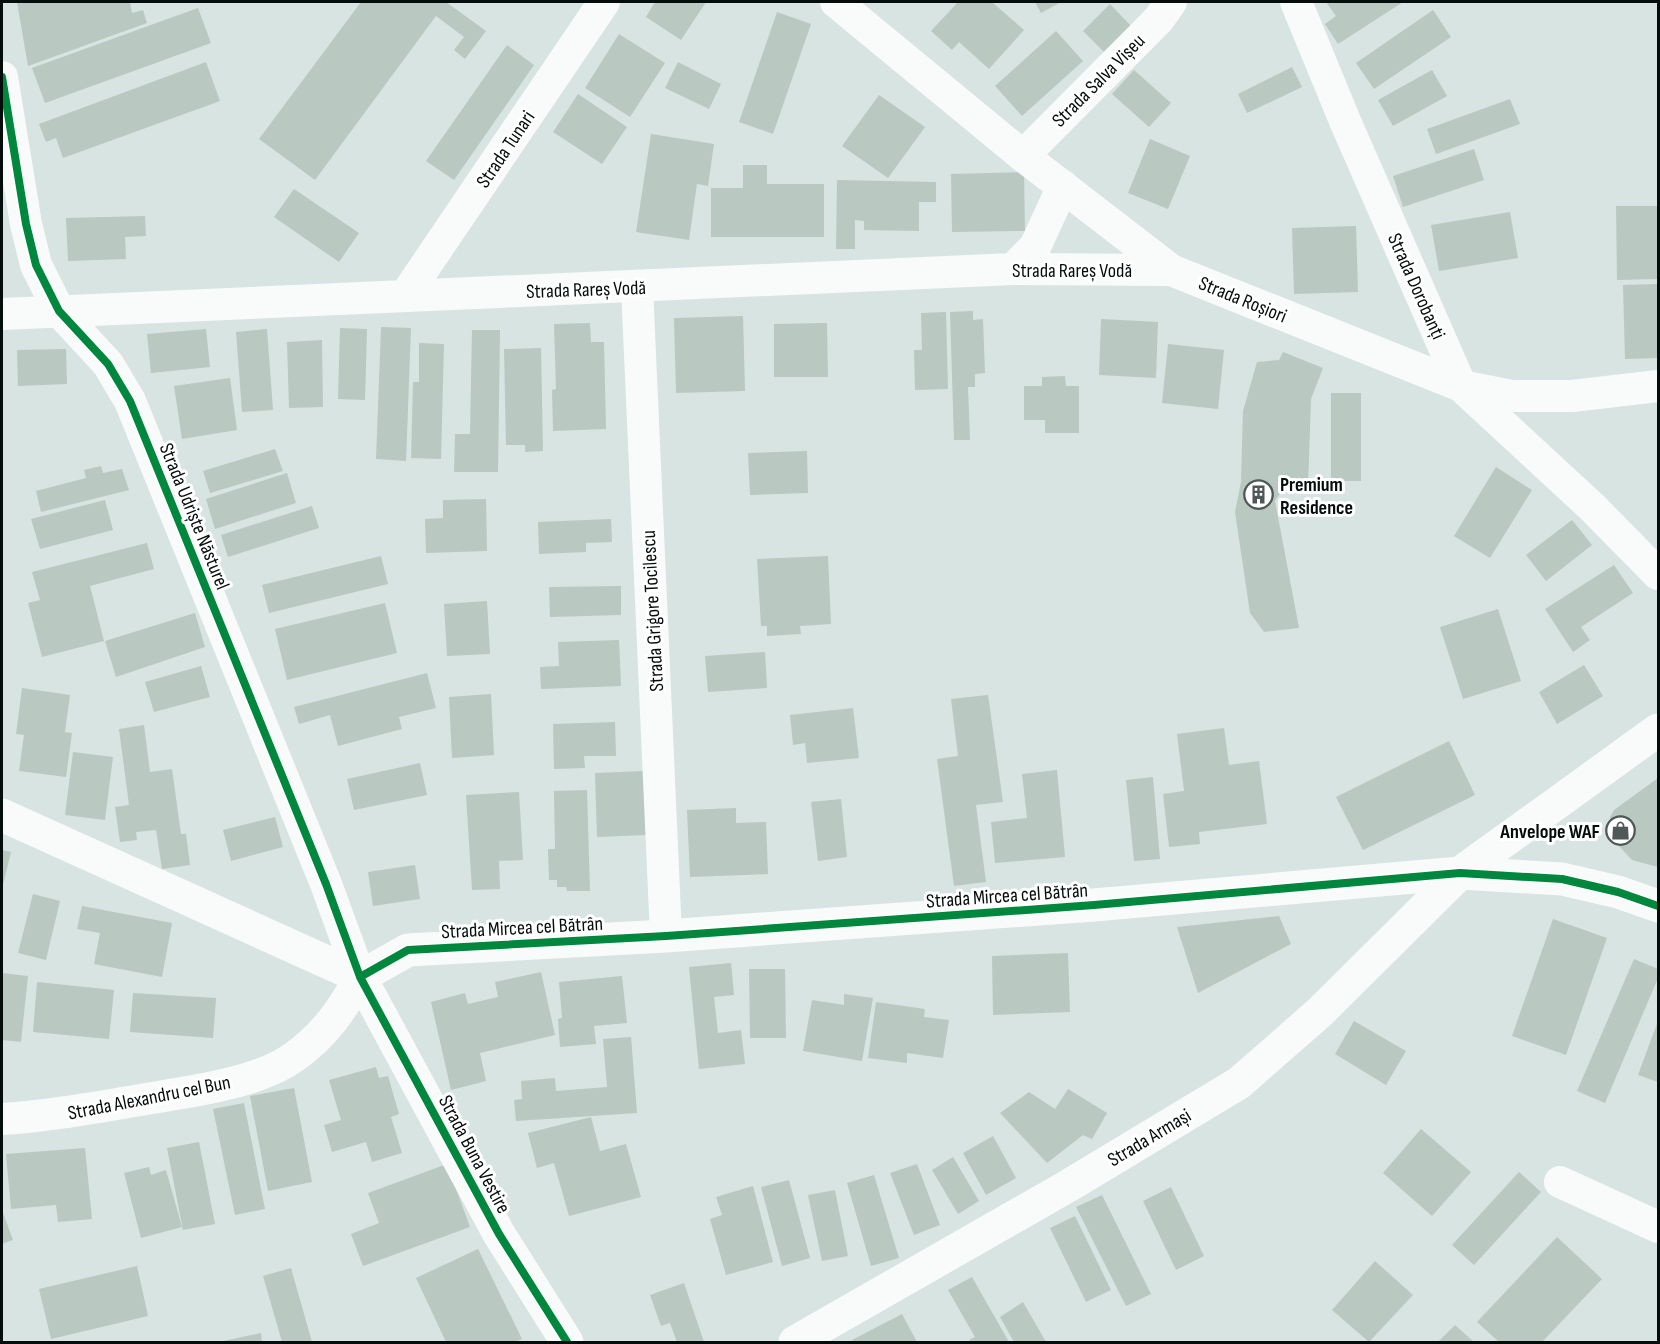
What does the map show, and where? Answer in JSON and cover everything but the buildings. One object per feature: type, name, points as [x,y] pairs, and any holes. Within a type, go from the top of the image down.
[{"type":"street","name":"Strada Tunari","points":[[405,296],[604,2]]},
{"type":"street","name":"Strada Roșiori","points":[[836,2],[1023,156],[1171,270],[1461,386],[1592,507],[1659,574]]},
{"type":"street","name":"Strada Salva Vișeu","points":[[1023,156],[1159,19],[1171,2]]},
{"type":"street","name":"Strada Dorobanți","points":[[1296,2],[1345,121],[1461,386]]},
{"type":"street","name":"Strada Udriște Năsturel","points":[[2,77],[26,225],[36,265],[59,311],[108,364],[130,401],[326,884],[360,977]]},
{"type":"street","points":[[1013,269],[1035,247],[1062,186]]},
{"type":"street","name":"Strada Rareș Vodă","points":[[2,314],[1013,269],[1171,270]]},
{"type":"street","name":"Strada Grigore Tocilescu","points":[[637,287],[666,936]]},
{"type":"street","points":[[1461,386],[1512,396],[1572,396],[1659,386]]},
{"type":"street","name":"Strada Armași","points":[[795,1342],[1068,1186],[1239,1083],[1320,1012],[1460,873],[1659,730]]},
{"type":"street","points":[[2,816],[360,977]]},
{"type":"street","name":"Strada Mircea cel Bătrân","points":[[360,977],[408,950],[666,936],[1094,905],[1460,873],[1562,879],[1618,892],[1659,906]]},
{"type":"street","name":"Strada Alexandru cel Bun","points":[[2,1119],[41,1117],[216,1087],[252,1076],[293,1059],[320,1035],[342,1011],[360,977]]},
{"type":"street","name":"Strada Buna Vestire","points":[[360,977],[499,1234],[567,1342]]},
{"type":"street","points":[[1560,1182],[1659,1227]]},
{"type":"cycle path","points":[[2,77],[26,224],[36,265],[59,311],[108,364],[130,401],[326,884],[360,977],[499,1234],[567,1342]]},
{"type":"cycle path","points":[[360,977],[408,950],[666,936],[1094,905],[1460,873],[1562,879],[1618,892],[1658,906]]},
{"type":"place","name":"Premium Residence","points":[[1259,495]]},
{"type":"place","name":"Anvelope WAF","points":[[1621,831]]}]
